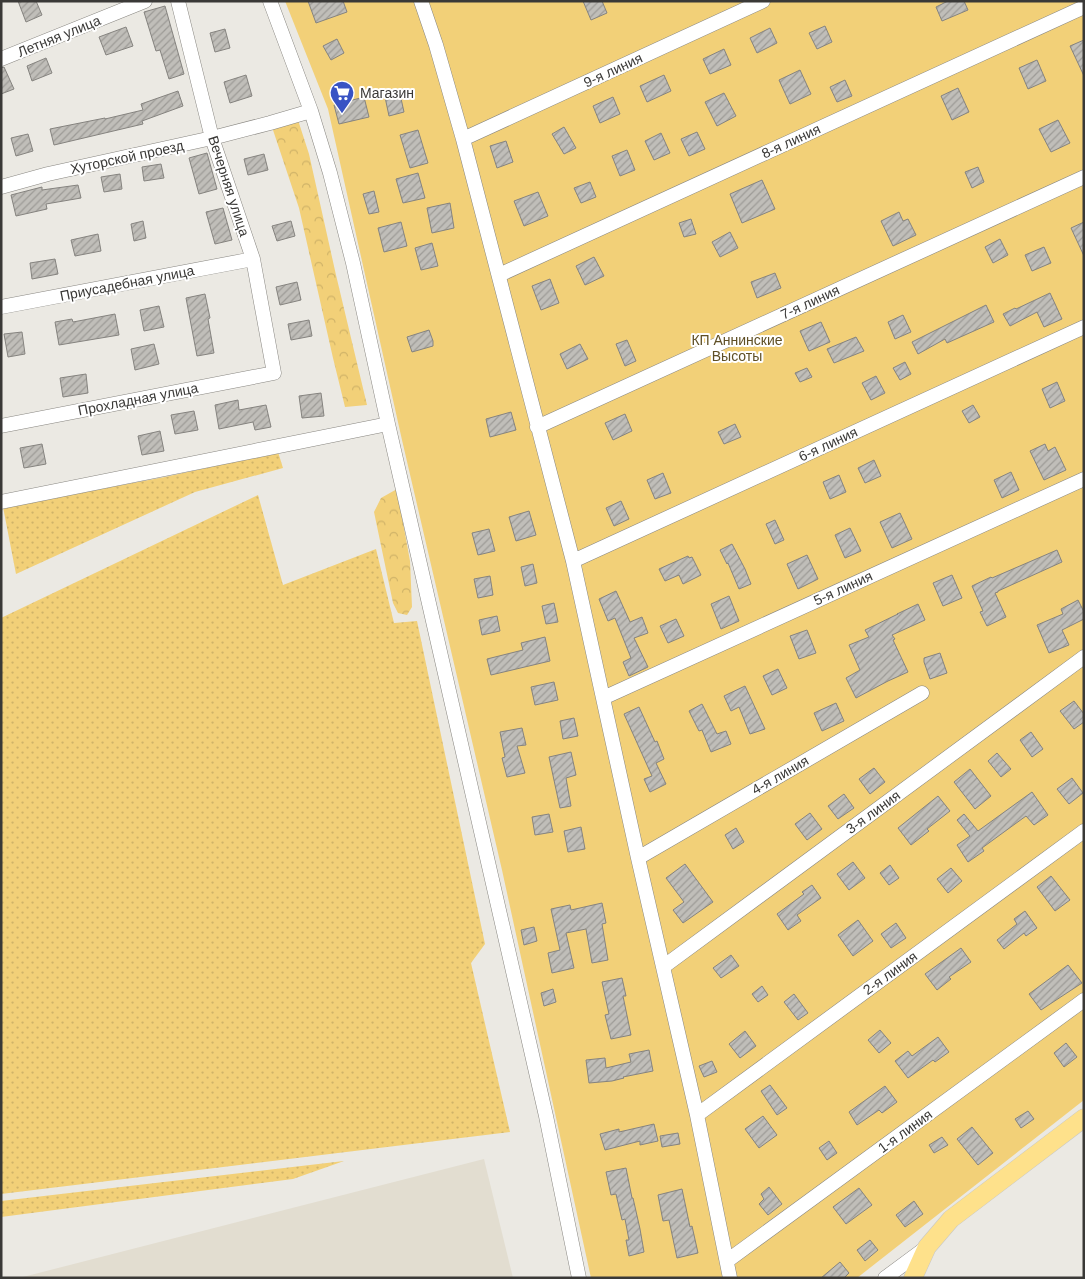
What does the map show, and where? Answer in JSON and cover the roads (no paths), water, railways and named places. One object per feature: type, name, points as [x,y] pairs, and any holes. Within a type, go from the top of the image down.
[{"type":"main road","points":[[913,1278],[927,1246],[950,1219],[1084,1118]]},
{"type":"street","name":"Летняя улица","points":[[1,59],[145,1]]},
{"type":"street","name":"Вечерняя улица","points":[[178,1],[212,138],[253,259],[274,372]]},
{"type":"street","points":[[270,1],[311,110],[330,173],[353,263],[544,1106],[579,1278]]},
{"type":"street","points":[[421,1],[436,45],[463,139],[573,561],[697,1115],[730,1278]]},
{"type":"street","name":"9-я линия","points":[[463,139],[763,1]]},
{"type":"street","name":"8-я линия","points":[[499,275],[1084,6]]},
{"type":"street","name":"Хуторской проезд","points":[[1,187],[48,174],[212,138],[311,110]]},
{"type":"street","name":"7-я линия","points":[[537,427],[1084,178]]},
{"type":"street","name":"Приусадебная улица","points":[[1,307],[253,259]]},
{"type":"street","name":"6-я линия","points":[[573,561],[1084,328]]},
{"type":"street","name":"Прохладная улица","points":[[1,426],[274,372]]},
{"type":"street","points":[[1,502],[388,424]]},
{"type":"street","name":"5-я линия","points":[[603,698],[1084,479]]},
{"type":"street","name":"3-я линия","points":[[663,967],[1084,657]]},
{"type":"street","name":"4-я линия","points":[[638,858],[922,693]]},
{"type":"street","name":"2-я линия","points":[[697,1115],[1084,831]]},
{"type":"street","name":"1-я линия","points":[[727,1261],[1084,1000]]},
{"type":"street","points":[[885,1278],[927,1246]]},
{"type":"place","name":"Магазин","points":[[342,114]]},
{"type":"park label","name":"КП Аннинские Высоты","points":[[737,348]]}]
